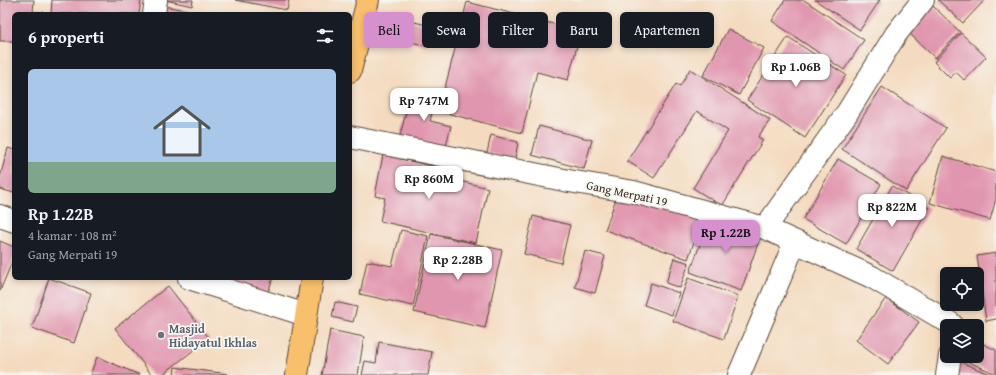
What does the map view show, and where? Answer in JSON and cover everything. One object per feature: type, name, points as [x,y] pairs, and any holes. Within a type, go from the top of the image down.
[{"type":"main road","points":[[352,63],[368,0]]},
{"type":"main road","points":[[297,375],[312,280]]},
{"type":"street","points":[[154,12],[156,0]]},
{"type":"street","points":[[765,228],[848,112],[896,34],[923,0]]},
{"type":"street","name":"Gang Merpati 19","points":[[352,137],[634,192],[765,228],[872,277],[943,319]]},
{"type":"street","points":[[0,216],[12,220]]},
{"type":"street","points":[[739,375],[795,242]]},
{"type":"street","points":[[195,280],[306,315]]},
{"type":"street","points":[[947,375],[949,363]]},
{"type":"building","points":[[0,0],[34,0],[33,12],[12,12],[12,41],[0,41]]},
{"type":"building","points":[[52,0],[141,0],[139,12],[51,12]]},
{"type":"building","points":[[165,0],[193,0],[192,6]]},
{"type":"building","points":[[235,0],[289,0],[287,10]]},
{"type":"building","points":[[785,0],[804,0],[864,40],[844,70],[772,21]]},
{"type":"building","points":[[815,0],[880,0],[860,30]]},
{"type":"building","points":[[938,0],[985,0],[963,23]]},
{"type":"building","points":[[467,2],[506,12],[488,12],[488,48],[548,48],[548,23],[556,25],[556,48],[576,48],[568,80],[537,72],[522,133],[439,111],[455,48],[480,48],[480,12],[464,12]]},
{"type":"building","points":[[931,4],[960,32],[935,58],[906,30]]},
{"type":"building","points":[[163,6],[197,12],[162,12]]},
{"type":"building","points":[[414,22],[422,24],[422,45],[414,43]]},
{"type":"building","points":[[728,29],[764,48],[739,95],[703,76]]},
{"type":"building","points":[[961,33],[986,57],[964,80],[956,72],[950,78],[934,62]]},
{"type":"building","points":[[788,37],[846,75],[805,138],[747,100]]},
{"type":"building","points":[[690,69],[770,120],[758,137],[763,140],[722,206],[693,188],[728,131],[697,111],[654,178],[627,161],[676,84],[680,86]]},
{"type":"building","points":[[882,87],[946,128],[906,191],[842,149]]},
{"type":"building","points":[[411,92],[436,98],[430,121],[451,126],[445,149],[400,136]]},
{"type":"building","points":[[539,126],[592,140],[584,169],[532,155]]},
{"type":"building","points":[[491,135],[518,142],[515,159],[487,153]]},
{"type":"building","points":[[8,148],[12,149],[12,192],[0,189],[0,177]]},
{"type":"building","points":[[383,155],[432,166],[431,174],[488,188],[476,243],[380,221],[385,198],[375,196]]},
{"type":"building","points":[[943,156],[996,172],[996,199],[990,220],[930,203]]},
{"type":"building","points":[[838,159],[881,184],[846,244],[803,219]]},
{"type":"building","points":[[892,186],[929,208],[893,271],[856,249]]},
{"type":"building","points":[[619,190],[702,219],[688,259],[605,230]]},
{"type":"building","points":[[533,216],[570,225],[561,263],[524,254]]},
{"type":"building","points":[[710,217],[761,235],[741,291],[690,272]]},
{"type":"building","points":[[401,230],[428,236],[413,306],[360,294],[367,261],[392,266]]},
{"type":"building","points":[[431,234],[502,250],[485,328],[414,312]]},
{"type":"building","points":[[0,241],[12,246],[12,262],[0,291]]},
{"type":"building","points":[[585,251],[605,256],[595,293],[575,287]]},
{"type":"building","points":[[996,253],[996,319],[986,321],[984,307],[984,267],[979,267],[977,256]]},
{"type":"building","points":[[674,258],[689,263],[680,288],[666,283]]},
{"type":"building","points":[[688,278],[738,296],[724,339],[673,321]]},
{"type":"building","points":[[48,280],[55,280],[91,293],[74,343],[32,328]]},
{"type":"building","points":[[225,280],[272,280],[267,295]]},
{"type":"building","points":[[651,283],[679,293],[672,315],[644,305]]},
{"type":"building","points":[[168,286],[209,338],[162,375],[152,375],[115,328]]},
{"type":"building","points":[[886,298],[919,322],[888,364],[856,340]]},
{"type":"building","points":[[335,302],[357,307],[353,322],[332,317]]},
{"type":"building","points":[[330,330],[364,337],[358,375],[322,375]]},
{"type":"building","points":[[379,342],[432,352],[428,375],[362,375],[365,361],[376,363]]},
{"type":"building","points":[[984,344],[996,350],[996,374],[971,363],[984,363]]},
{"type":"building","points":[[97,357],[140,375],[90,375]]},
{"type":"building","points":[[961,363],[963,363],[991,375],[955,375]]},
{"type":"building","points":[[175,367],[228,374],[228,375],[174,375]]},
{"type":"place","name":"Masjid Hidayatul Ikhlas","points":[[161,335]]}]
